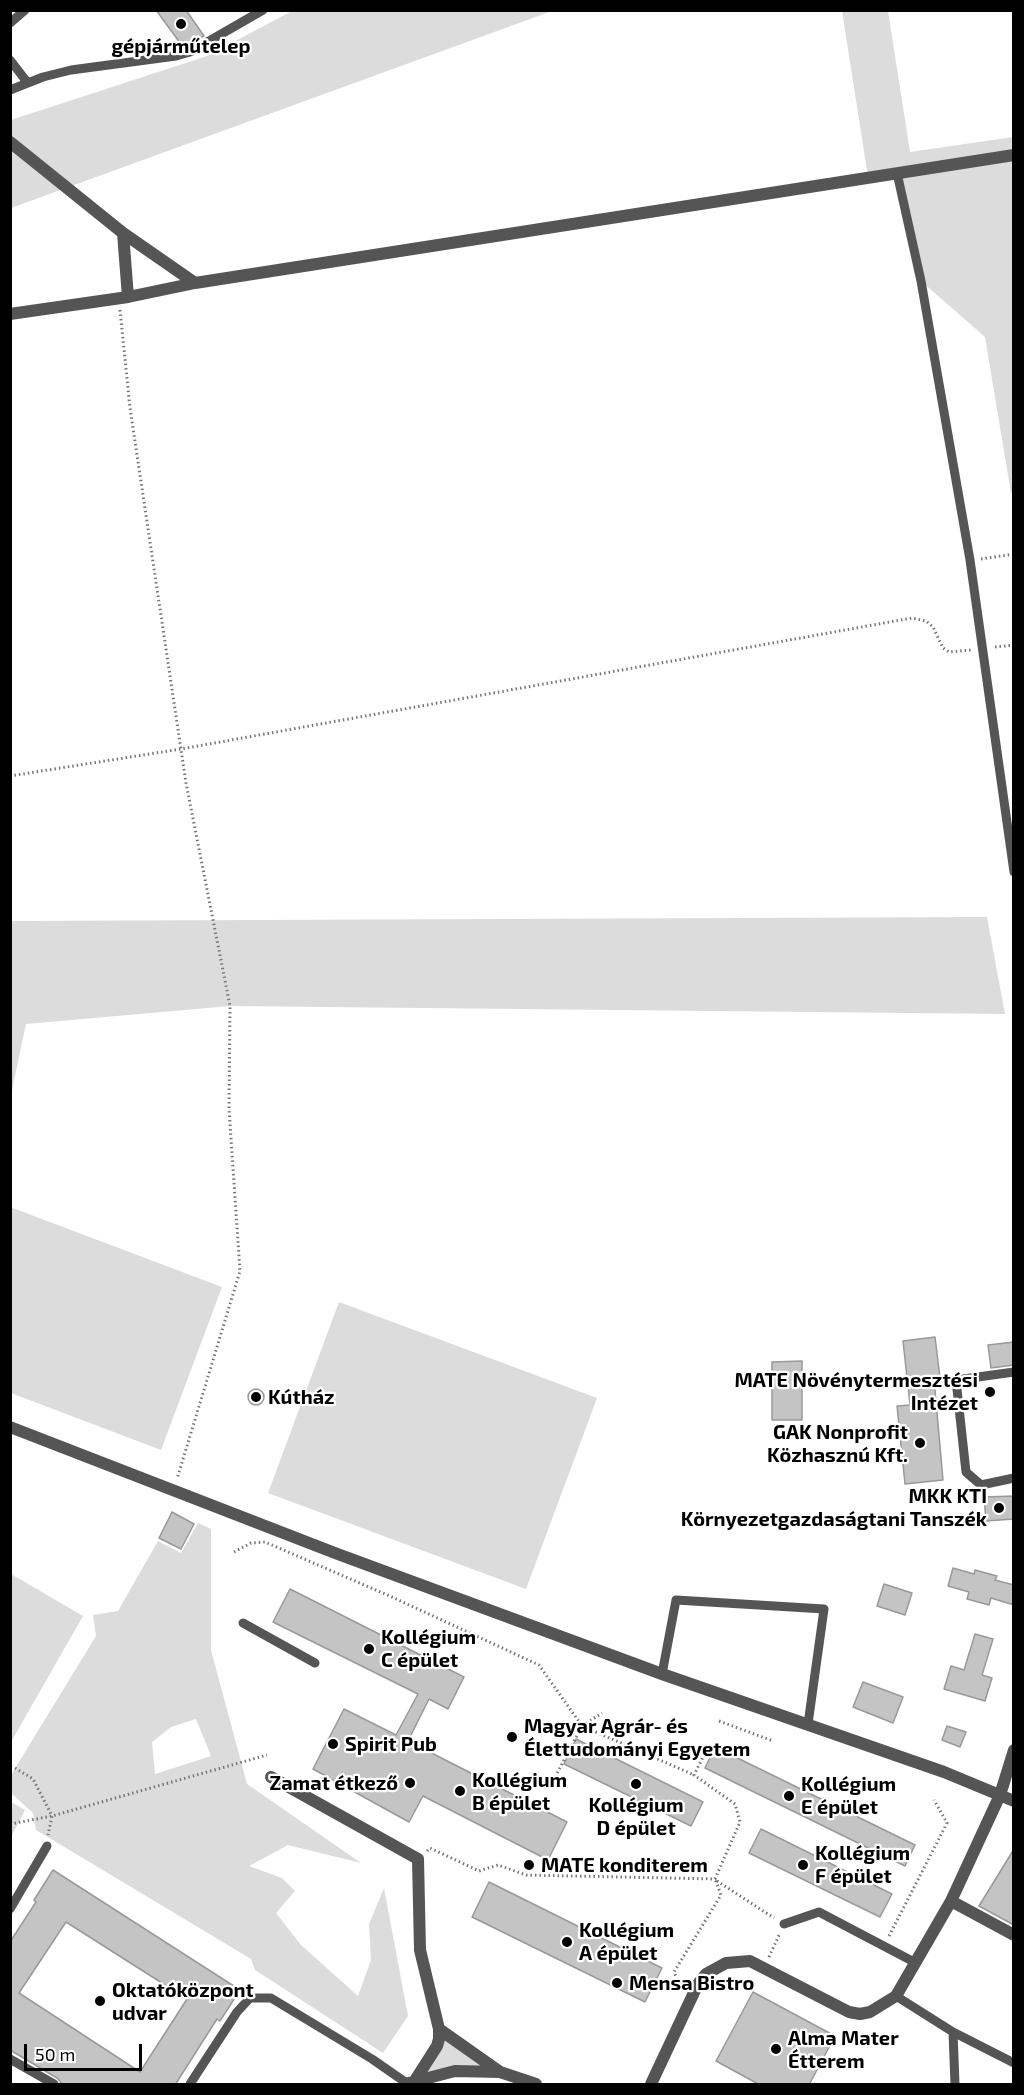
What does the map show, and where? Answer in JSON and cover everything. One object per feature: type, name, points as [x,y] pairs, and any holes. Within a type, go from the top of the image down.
[{"type":"street","points":[[10,142],[123,233],[195,284]]},
{"type":"street","points":[[10,314],[124,298],[195,284],[1014,155]]},
{"type":"street","points":[[123,233],[124,298]]},
{"type":"street","points":[[10,1426],[335,1552],[662,1674],[944,1772],[1014,1801]]},
{"type":"street","points":[[651,2085],[702,1979],[715,1968],[726,1963],[750,1961],[849,2012],[860,2014],[870,2012],[896,1996],[951,1901],[1000,1795],[1014,1750]]},
{"type":"street","points":[[271,1777],[418,1859],[420,1950],[439,2029],[437,2046],[409,2084]]},
{"type":"street","points":[[951,1901],[1014,1935]]},
{"type":"street","points":[[439,2029],[500,2072],[536,2085]]},
{"type":"street","points":[[409,2084],[455,2072],[500,2072]]},
{"type":"lane","points":[[10,23],[25,10]]},
{"type":"lane","points":[[10,90],[27,82],[70,70],[176,56],[190,52],[263,10]]},
{"type":"lane","points":[[10,60],[27,82]]},
{"type":"lane","points":[[897,173],[921,281],[970,560],[1014,872]]},
{"type":"lane","points":[[1014,1372],[956,1380],[966,1472],[981,1485],[1014,1478]]},
{"type":"lane","points":[[662,1674],[676,1600],[824,1609],[808,1724]]},
{"type":"lane","points":[[243,1623],[315,1663]]},
{"type":"lane","points":[[10,1909],[46,1845]]},
{"type":"lane","points":[[784,1924],[819,1912],[916,1963]]},
{"type":"lane","points":[[896,1996],[953,2032],[1014,2063]]},
{"type":"lane","points":[[190,2085],[237,2012],[250,1998],[271,1998],[409,2084]]},
{"type":"lane","points":[[953,2032],[954,2085]]},
{"type":"lane","points":[[10,2059],[54,2085]]},
{"type":"path","points":[[124,298],[130,408],[181,749],[230,1006],[229,1109],[240,1271],[174,1489]]},
{"type":"path","points":[[970,560],[1014,554]]},
{"type":"path","points":[[10,776],[181,749],[912,618],[926,621],[933,627],[943,648],[949,652],[1014,645]]},
{"type":"path","points":[[234,1552],[251,1543],[265,1542],[392,1597],[539,1665],[582,1726],[694,1775],[735,1804],[740,1822],[715,1879],[721,1895],[674,1972],[688,2004]]},
{"type":"path","points":[[553,1781],[582,1726],[602,1713]]},
{"type":"path","points":[[719,1721],[773,1741]]},
{"type":"path","points":[[10,1824],[52,1816],[267,1755]]},
{"type":"path","points":[[694,1775],[703,1757]]},
{"type":"path","points":[[15,1768],[33,1779],[52,1816],[46,1845]]},
{"type":"path","points":[[884,1946],[947,1823],[934,1800]]},
{"type":"path","points":[[418,1859],[430,1848],[479,1871],[498,1865],[526,1875],[715,1879],[784,1924],[765,1967]]},
{"type":"shaded area","points":[[292,11],[552,11],[11,208],[11,120],[207,56]]},
{"type":"shaded area","points":[[842,11],[888,11],[910,152],[1013,137],[1013,492],[1011,493],[985,337],[921,281],[897,173],[868,177]]},
{"type":"shaded area","points":[[987,917],[1005,1014],[230,1006],[26,1024],[11,1095],[11,921]]},
{"type":"shaded area","points":[[10,1207],[222,1287],[161,1450],[11,1393]]},
{"type":"shaded area","points":[[339,1302],[597,1398],[526,1589],[268,1493]]},
{"type":"shaded area","points":[[198,1523],[211,1529],[211,1650],[247,1784],[361,1863],[288,1845],[249,1866],[282,1878],[295,1891],[276,1913],[301,1945],[358,1996],[371,1960],[369,1924],[384,1888],[408,2016],[383,2053],[255,1970],[251,1959],[36,1830],[33,1813],[11,1793],[11,1775],[96,1636],[93,1615],[118,1611],[158,1541],[181,1553]],"holes":[[[196,1719],[211,1756],[155,1774],[152,1742],[171,1727]]]},
{"type":"shaded area","points":[[11,1574],[83,1616],[11,1742]]},
{"type":"shaded area","points":[[11,1802],[25,1810],[11,1837]]},
{"type":"shaded area","points":[[439,2029],[500,2072],[455,2071],[414,2082]]},
{"type":"building","name":"gépjárműtelep","points":[[156,10],[186,10],[204,36],[183,47]]},
{"type":"building","name":"GAK Nonprofit Közhasznú Kft.","points":[[935,1337],[940,1378],[934,1379],[943,1480],[905,1484],[897,1406],[910,1405],[903,1341]]},
{"type":"building","points":[[1014,1342],[1014,1365],[991,1368],[988,1345]]},
{"type":"building","points":[[802,1361],[802,1420],[772,1420],[772,1362]]},
{"type":"building","name":"Kútház","points":[[256,1389],[262,1391],[264,1397],[262,1403],[256,1405],[250,1403],[248,1397],[250,1391]]},
{"type":"building","name":"MKK KTI Környezetgazdaságtani Tanszék","points":[[1014,1496],[1014,1519],[986,1521],[984,1497]]},
{"type":"building","points":[[172,1512],[194,1524],[181,1549],[159,1538]]},
{"type":"building","points":[[953,1568],[974,1574],[975,1570],[997,1576],[995,1580],[1014,1585],[1014,1605],[991,1598],[989,1605],[967,1599],[969,1592],[948,1586]]},
{"type":"building","points":[[884,1584],[912,1593],[905,1615],[877,1606]]},
{"type":"building","points":[[290,1589],[464,1677],[448,1709],[429,1699],[408,1741],[567,1822],[548,1860],[423,1796],[409,1822],[313,1769],[344,1709],[396,1735],[418,1694],[273,1622]]},
{"type":"building","points":[[975,1634],[993,1639],[982,1675],[992,1678],[985,1701],[944,1689],[951,1666],[964,1670]]},
{"type":"building","points":[[863,1682],[903,1697],[893,1723],[853,1707]]},
{"type":"building","points":[[947,1726],[966,1732],[960,1747],[942,1740]]},
{"type":"building","name":"Kollégium D épület","points":[[576,1739],[703,1802],[691,1826],[564,1764]]},
{"type":"building","name":"Kollégium E épület","points":[[715,1747],[915,1845],[905,1866],[705,1768]]},
{"type":"building","name":"Kollégium F épület","points":[[761,1829],[892,1894],[880,1917],[749,1853]]},
{"type":"building","points":[[1014,1849],[1014,1925],[979,1906]]},
{"type":"building","points":[[53,1870],[240,1990],[220,2021],[217,2019],[175,2085],[63,2085],[57,2078],[10,2050],[10,1942],[36,1902],[34,1900]],"holes":[[[66,1922],[187,1999],[140,2072],[19,1993]]]},
{"type":"building","name":"Kollégium A épület","points":[[489,1882],[662,1968],[645,2002],[472,1917]]},
{"type":"building","name":"Alma Mater Étterem","points":[[753,1992],[835,2036],[809,2085],[760,2085],[716,2061]]},
{"type":"place","name":"gépjárműtelep","points":[[181,24]]},
{"type":"place","name":"MATE Növénytermesztési Intézet","points":[[990,1392]]},
{"type":"place","name":"Kútház","points":[[256,1397]]},
{"type":"place","name":"GAK Nonprofit Közhasznú Kft.","points":[[920,1443]]},
{"type":"place","name":"MKK KTI Környezetgazdaságtani Tanszék","points":[[999,1508]]},
{"type":"place","name":"Kollégium C épület","points":[[369,1649]]},
{"type":"place","name":"Magyar Agrár- és Élettudományi Egyetem","points":[[512,1737]]},
{"type":"place","name":"Spirit Pub","points":[[333,1744]]},
{"type":"place","name":"Zamat étkező","points":[[410,1783]]},
{"type":"place","name":"Kollégium D épület","points":[[636,1784]]},
{"type":"place","name":"Kollégium B épület","points":[[460,1791]]},
{"type":"place","name":"Kollégium E épület","points":[[789,1796]]},
{"type":"place","name":"MATE konditerem","points":[[529,1865]]},
{"type":"place","name":"Kollégium F épület","points":[[803,1865]]},
{"type":"place","name":"Kollégium A épület","points":[[567,1942]]},
{"type":"place","name":"Mensa Bistro","points":[[617,1983]]},
{"type":"place","name":"Oktatóközpont udvar","points":[[100,2001]]},
{"type":"place","name":"Alma Mater Étterem","points":[[776,2049]]}]
